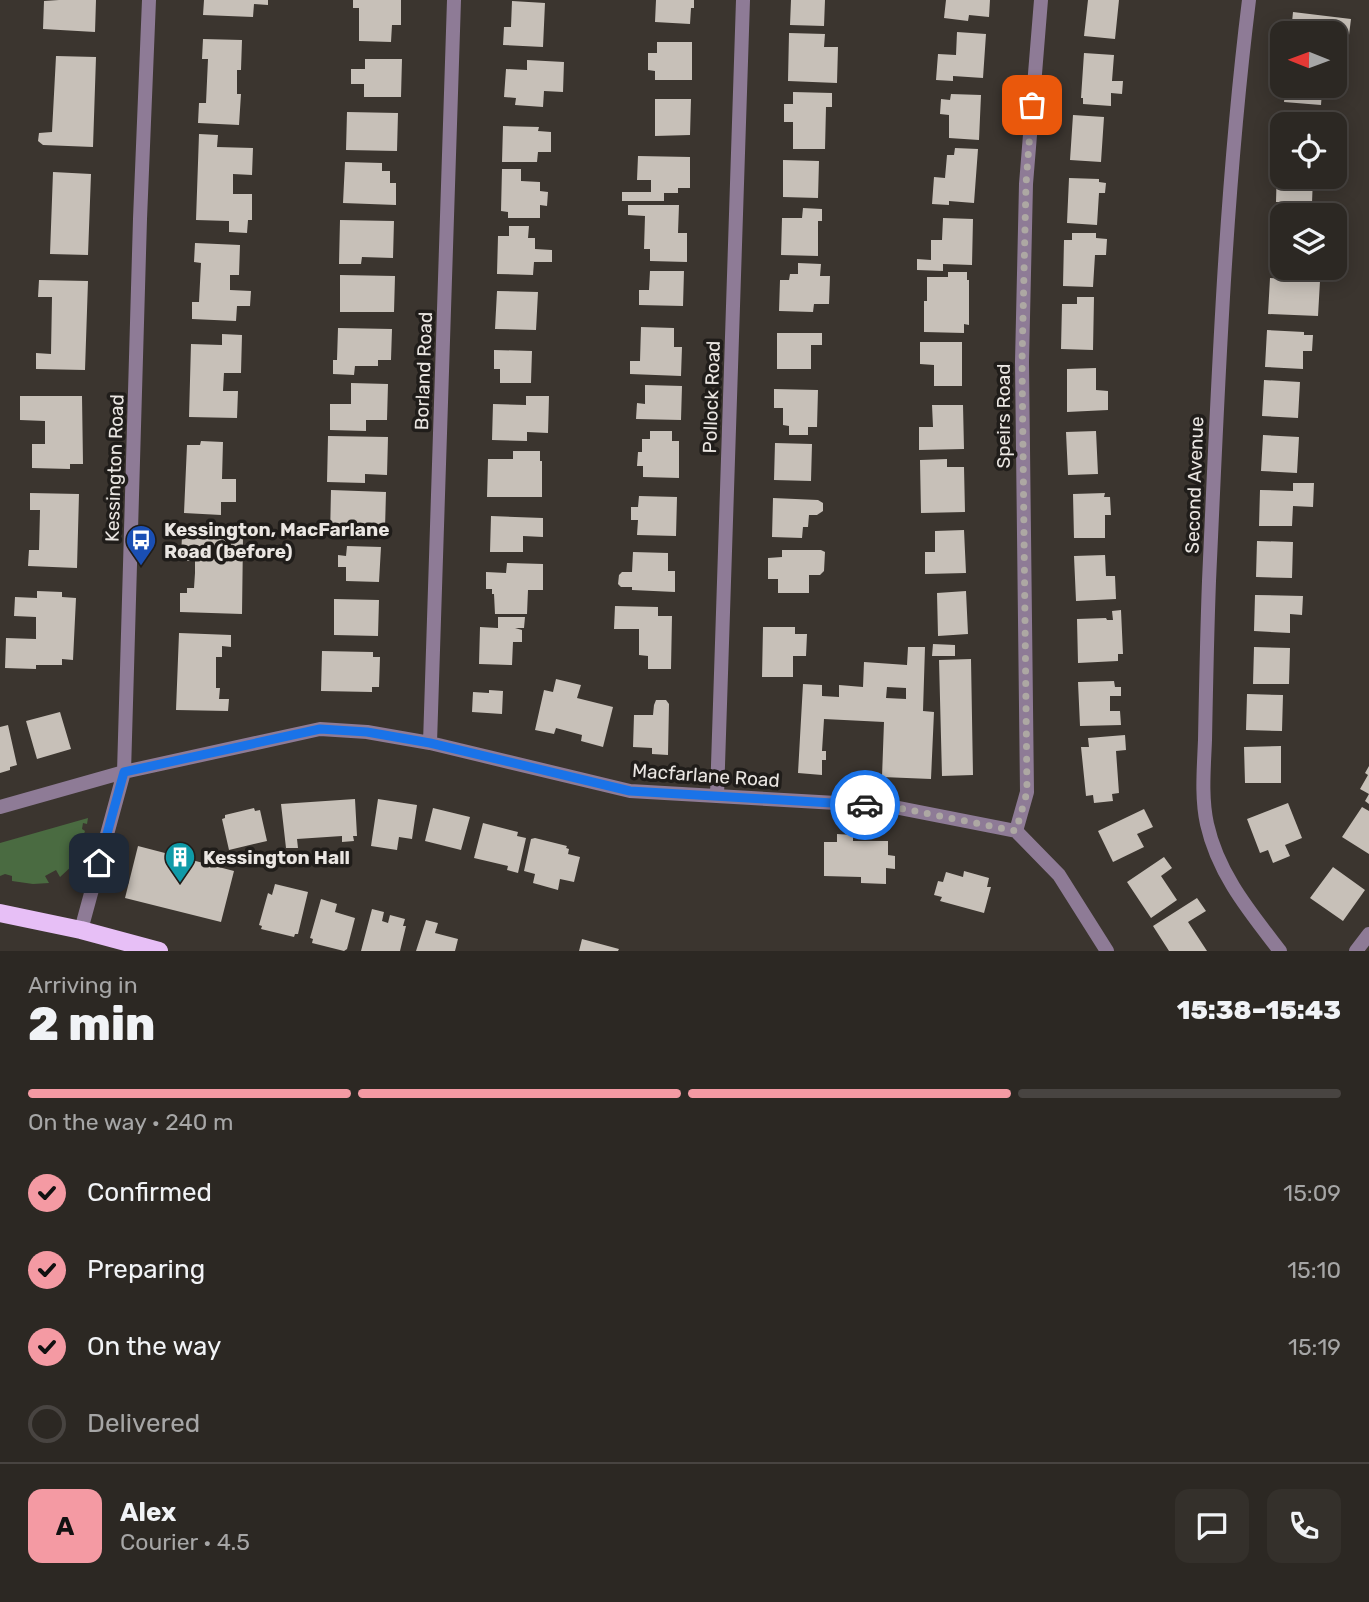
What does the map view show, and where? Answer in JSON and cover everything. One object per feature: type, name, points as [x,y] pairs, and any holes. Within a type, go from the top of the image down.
[{"type":"main road","points":[[0,913],[159,951]]},
{"type":"street","name":"Kessington Road","points":[[80,930],[124,772],[149,0]]},
{"type":"street","name":"Borland Road","points":[[430,743],[454,0]]},
{"type":"street","name":"Pollock Road","points":[[717,796],[743,0]]},
{"type":"street","name":"Speirs Road","points":[[1016,831],[1027,792],[1022,376],[1026,184],[1041,0]]},
{"type":"street","name":"Second Avenue","points":[[1249,0],[1237,102],[1223,275],[1206,649],[1204,792],[1206,822],[1215,853],[1231,884],[1280,951]]},
{"type":"street","name":"Macfarlane Road","points":[[0,807],[124,772],[320,729],[367,732],[430,743],[630,791],[889,806],[1016,831]]},
{"type":"street","points":[[1016,831],[1059,875],[1107,951]]},
{"type":"street","points":[[1356,951],[1369,934]]},
{"type":"green space","points":[[88,818],[87,824],[83,823],[82,829],[85,831],[73,865],[60,877],[56,870],[45,876],[49,883],[33,884],[12,881],[12,876],[5,874],[0,876],[0,843]]},
{"type":"building","points":[[96,0],[95,32],[43,29],[44,1]]},
{"type":"building","points":[[204,0],[268,0],[268,5],[254,4],[253,17],[203,15]]},
{"type":"building","points":[[353,0],[401,0],[401,25],[392,25],[391,42],[359,41],[359,8],[353,8]]},
{"type":"building","points":[[656,0],[694,0],[690,24],[655,22]]},
{"type":"building","points":[[791,0],[825,0],[824,26],[790,25]]},
{"type":"building","points":[[946,0],[990,0],[989,17],[969,15],[968,21],[944,18]]},
{"type":"building","points":[[1088,0],[1119,0],[1115,39],[1084,36]]},
{"type":"building","points":[[512,1],[545,3],[543,47],[503,45],[504,27],[511,27]]},
{"type":"building","points":[[1293,12],[1351,19],[1348,43],[1348,21],[1292,21]]},
{"type":"building","points":[[957,32],[986,34],[983,78],[953,76],[953,81],[936,80],[938,54],[956,55]]},
{"type":"building","points":[[789,33],[825,34],[824,47],[838,47],[837,83],[788,81]]},
{"type":"building","points":[[203,39],[242,40],[241,70],[237,70],[237,94],[241,94],[239,125],[198,123],[199,103],[206,103],[208,59],[202,59]]},
{"type":"building","points":[[657,42],[692,42],[692,80],[655,80],[655,71],[648,70],[648,53],[657,53]]},
{"type":"building","points":[[1084,53],[1114,55],[1112,81],[1123,81],[1122,94],[1111,93],[1111,106],[1083,104],[1081,98]]},
{"type":"building","points":[[56,56],[96,57],[93,147],[43,145],[38,141],[39,133],[52,132]]},
{"type":"building","points":[[365,59],[402,59],[401,97],[364,97],[364,84],[351,84],[351,69],[365,69]]},
{"type":"building","points":[[527,60],[564,62],[563,92],[544,91],[543,107],[515,105],[516,98],[504,97],[506,69],[527,70]]},
{"type":"building","points":[[793,92],[832,93],[832,107],[826,107],[825,149],[793,149],[793,122],[784,122],[784,104],[793,104]]},
{"type":"building","points":[[951,94],[981,95],[979,140],[949,138],[949,115],[940,114],[941,99],[950,100]]},
{"type":"building","points":[[1284,98],[1322,98],[1321,105],[1284,102]]},
{"type":"building","points":[[655,99],[691,99],[690,135],[655,136]]},
{"type":"building","points":[[347,112],[398,113],[397,151],[346,150]]},
{"type":"building","points":[[1073,115],[1104,117],[1101,162],[1070,160]]},
{"type":"building","points":[[503,126],[539,127],[538,131],[551,132],[551,152],[538,152],[537,162],[502,162]]},
{"type":"building","points":[[199,134],[218,135],[217,147],[253,148],[252,175],[233,174],[233,194],[252,194],[252,220],[248,220],[247,233],[229,232],[229,221],[196,220]]},
{"type":"building","points":[[955,148],[978,149],[974,203],[949,201],[949,205],[932,204],[934,177],[945,178],[947,155],[954,155]]},
{"type":"building","points":[[638,156],[690,157],[690,188],[678,188],[678,193],[664,193],[664,201],[622,201],[622,192],[651,192],[651,180],[637,180]]},
{"type":"building","points":[[783,160],[819,161],[818,198],[783,197]]},
{"type":"building","points":[[345,162],[382,163],[382,171],[390,171],[390,183],[396,183],[396,205],[343,203]]},
{"type":"building","points":[[502,169],[521,169],[521,181],[540,182],[540,191],[548,192],[547,206],[540,205],[540,218],[508,218],[508,212],[501,211]]},
{"type":"building","points":[[53,172],[91,174],[88,255],[50,254]]},
{"type":"building","points":[[1069,178],[1099,179],[1099,182],[1106,183],[1105,193],[1099,193],[1097,225],[1067,223]]},
{"type":"building","points":[[1276,189],[1313,189],[1312,203],[1276,202]]},
{"type":"building","points":[[628,205],[679,205],[678,233],[687,233],[687,262],[650,261],[650,249],[644,249],[645,216],[628,215]]},
{"type":"building","points":[[803,208],[822,209],[822,221],[818,221],[818,256],[781,255],[782,218],[802,218]]},
{"type":"building","points":[[943,218],[973,219],[972,265],[943,264],[943,271],[917,270],[917,259],[931,260],[931,240],[942,240]]},
{"type":"building","points":[[340,220],[394,221],[393,258],[362,257],[361,264],[339,264]]},
{"type":"building","points":[[509,226],[529,226],[528,238],[535,238],[535,249],[552,250],[552,262],[534,262],[533,275],[497,274],[498,236],[509,236]]},
{"type":"building","points":[[1072,233],[1096,233],[1096,238],[1107,239],[1106,255],[1095,255],[1093,287],[1063,286],[1064,240],[1072,240]]},
{"type":"building","points":[[195,243],[240,245],[239,275],[230,275],[230,290],[251,291],[250,306],[237,306],[236,321],[192,319],[192,302],[199,302],[201,263],[194,262]]},
{"type":"building","points":[[798,263],[821,264],[820,276],[830,276],[829,304],[814,304],[813,312],[779,311],[780,280],[789,280],[790,274],[798,274]]},
{"type":"building","points":[[650,271],[684,271],[683,306],[639,305],[639,290],[649,290]]},
{"type":"building","points":[[948,272],[967,272],[969,325],[964,324],[964,333],[924,332],[927,277],[948,277]]},
{"type":"building","points":[[340,275],[395,276],[394,312],[340,312]]},
{"type":"building","points":[[1270,278],[1320,281],[1318,316],[1268,314]]},
{"type":"building","points":[[39,280],[88,281],[85,370],[36,369],[36,353],[51,354],[52,297],[38,297]]},
{"type":"building","points":[[497,291],[538,292],[536,330],[495,329]]},
{"type":"building","points":[[1077,297],[1094,297],[1093,350],[1061,349],[1062,304],[1077,304]]},
{"type":"building","points":[[641,327],[674,328],[674,347],[682,347],[681,376],[630,374],[630,361],[640,361]]},
{"type":"building","points":[[338,328],[392,329],[391,360],[378,360],[378,366],[355,366],[354,375],[333,374],[333,360],[337,360]]},
{"type":"building","points":[[1267,330],[1313,335],[1312,351],[1303,351],[1303,369],[1265,367]]},
{"type":"building","points":[[777,333],[822,333],[822,345],[811,345],[811,369],[777,369]]},
{"type":"building","points":[[222,334],[242,335],[241,373],[224,373],[223,391],[238,391],[237,418],[189,417],[191,344],[222,345]]},
{"type":"building","points":[[920,342],[962,342],[962,386],[934,386],[934,365],[920,364]]},
{"type":"building","points":[[494,350],[532,351],[531,383],[500,383],[500,369],[494,369]]},
{"type":"building","points":[[1096,368],[1096,390],[1108,391],[1108,410],[1067,412],[1067,369]]},
{"type":"building","points":[[1264,380],[1300,382],[1298,418],[1262,416]]},
{"type":"building","points":[[351,383],[388,384],[387,420],[366,420],[366,431],[330,430],[330,404],[351,404]]},
{"type":"building","points":[[645,385],[682,386],[681,420],[636,419],[637,403],[645,404]]},
{"type":"building","points":[[774,389],[818,390],[817,427],[808,427],[808,435],[789,435],[789,426],[783,425],[783,408],[774,408]]},
{"type":"building","points":[[20,396],[82,396],[83,464],[70,464],[70,469],[32,468],[32,444],[45,444],[45,421],[20,420]]},
{"type":"building","points":[[526,396],[549,396],[548,433],[527,432],[527,441],[492,440],[493,404],[526,405]]},
{"type":"building","points":[[932,405],[963,405],[964,449],[919,450],[919,427],[933,427]]},
{"type":"building","points":[[650,431],[672,431],[672,441],[679,441],[679,478],[643,477],[643,466],[637,466],[638,452],[642,452],[642,439],[650,439]]},
{"type":"building","points":[[1096,431],[1098,474],[1068,475],[1066,432]]},
{"type":"building","points":[[1263,435],[1299,437],[1297,473],[1261,471]]},
{"type":"building","points":[[328,436],[388,437],[387,475],[365,474],[365,483],[327,482]]},
{"type":"building","points":[[201,441],[223,442],[222,479],[236,479],[236,502],[221,502],[221,515],[184,513],[187,445],[200,445]]},
{"type":"building","points":[[775,443],[812,444],[811,481],[774,480]]},
{"type":"building","points":[[513,451],[540,451],[542,497],[487,497],[488,459],[513,459]]},
{"type":"building","points":[[947,459],[947,467],[964,467],[965,512],[921,513],[920,460]]},
{"type":"building","points":[[1293,483],[1314,483],[1313,507],[1293,506],[1292,526],[1259,526],[1260,490],[1293,491]]},
{"type":"building","points":[[331,490],[386,492],[385,529],[359,528],[359,538],[330,537]]},
{"type":"building","points":[[30,493],[79,494],[77,568],[28,566],[29,550],[39,550],[40,510],[30,510]]},
{"type":"building","points":[[1105,493],[1104,497],[1110,497],[1111,515],[1105,515],[1105,538],[1074,538],[1073,494]]},
{"type":"building","points":[[639,496],[677,497],[676,536],[637,535],[638,520],[631,520],[631,507],[638,507]]},
{"type":"building","points":[[773,498],[818,500],[823,503],[823,511],[817,515],[809,515],[808,527],[803,527],[802,538],[772,537]]},
{"type":"building","points":[[491,516],[543,518],[543,537],[523,536],[523,552],[490,552]]},
{"type":"building","points":[[964,530],[966,573],[925,574],[925,552],[935,552],[935,531]]},
{"type":"building","points":[[182,536],[243,538],[242,614],[180,612],[180,593],[187,593],[187,588],[194,588],[195,573],[195,561],[187,561],[187,557],[181,557]]},
{"type":"building","points":[[1257,541],[1293,542],[1292,578],[1256,577]]},
{"type":"building","points":[[347,546],[381,547],[379,582],[346,581],[346,567],[338,567],[338,555],[346,556]]},
{"type":"building","points":[[782,550],[825,552],[824,571],[820,575],[809,575],[809,593],[778,593],[778,579],[768,579],[768,558],[782,557]]},
{"type":"building","points":[[633,552],[668,553],[668,571],[675,571],[675,592],[621,587],[618,584],[619,575],[622,572],[632,572]]},
{"type":"building","points":[[1105,555],[1106,576],[1115,576],[1116,599],[1076,601],[1074,556]]},
{"type":"building","points":[[507,563],[543,564],[543,590],[528,590],[527,614],[495,614],[494,594],[492,589],[486,589],[486,572],[506,573]]},
{"type":"building","points":[[37,591],[62,592],[62,597],[76,598],[73,660],[62,659],[62,665],[36,665],[36,669],[5,668],[6,638],[36,639],[36,617],[14,616],[15,597],[37,598]]},
{"type":"building","points":[[966,591],[968,634],[938,636],[937,593]]},
{"type":"building","points":[[1255,595],[1303,596],[1302,615],[1290,614],[1290,633],[1254,631]]},
{"type":"building","points":[[334,599],[379,600],[378,636],[334,635]]},
{"type":"building","points":[[615,606],[658,607],[658,616],[672,616],[671,669],[648,669],[648,656],[639,655],[639,629],[614,629]]},
{"type":"building","points":[[1121,610],[1123,654],[1118,654],[1118,661],[1078,663],[1077,619],[1113,620],[1112,611]]},
{"type":"building","points":[[498,617],[525,617],[524,628],[515,628],[522,630],[522,642],[513,642],[512,665],[479,664],[480,627],[498,628]]},
{"type":"building","points":[[763,627],[795,627],[795,634],[807,634],[806,656],[793,656],[793,677],[762,677]]},
{"type":"building","points":[[179,633],[231,635],[231,647],[222,646],[222,657],[216,657],[216,688],[220,688],[219,699],[229,699],[228,711],[176,710]]},
{"type":"building","points":[[933,644],[955,645],[955,656],[932,656]]},
{"type":"building","points":[[908,647],[925,647],[923,711],[934,712],[931,779],[882,777],[884,722],[824,719],[822,751],[826,751],[826,760],[822,760],[822,775],[798,773],[803,684],[822,685],[822,696],[839,697],[839,685],[863,687],[864,662],[907,665]],"holes":[[[887,687],[906,688],[906,699],[886,698]]]},
{"type":"building","points":[[1254,647],[1290,648],[1289,684],[1253,684]]},
{"type":"building","points":[[322,651],[373,652],[373,657],[380,657],[379,687],[372,687],[372,692],[321,691]]},
{"type":"building","points":[[971,659],[973,775],[942,776],[939,660]]},
{"type":"building","points":[[556,679],[581,685],[577,698],[613,707],[603,747],[581,741],[582,735],[556,728],[554,734],[535,730],[544,690],[553,692]]},
{"type":"building","points":[[1114,681],[1115,687],[1121,687],[1121,696],[1110,696],[1110,711],[1120,711],[1121,725],[1080,726],[1078,682]]},
{"type":"building","points":[[489,690],[503,691],[502,714],[472,712],[473,692],[489,693]]},
{"type":"building","points":[[1247,694],[1283,695],[1282,731],[1246,730]]},
{"type":"building","points":[[656,700],[666,700],[669,704],[668,755],[652,754],[652,748],[633,747],[634,715],[653,715]]},
{"type":"building","points":[[60,712],[71,749],[37,759],[26,721]]},
{"type":"building","points":[[8,725],[17,765],[0,773],[0,727]]},
{"type":"building","points":[[1125,735],[1126,750],[1116,751],[1119,793],[1112,794],[1113,801],[1094,803],[1093,795],[1086,796],[1081,747],[1089,747],[1088,738]]},
{"type":"building","points":[[1281,746],[1281,783],[1245,783],[1244,747]]},
{"type":"building","points":[[1369,766],[1369,794],[1360,789],[1368,775],[1365,773]]},
{"type":"building","points":[[355,799],[357,836],[353,836],[354,841],[342,842],[342,836],[297,839],[298,848],[286,848],[281,804]]},
{"type":"building","points":[[378,799],[417,805],[412,839],[399,837],[397,850],[371,846]]},
{"type":"building","points":[[1288,803],[1302,838],[1285,845],[1290,856],[1273,863],[1268,850],[1260,853],[1247,819]]},
{"type":"building","points":[[1362,807],[1369,811],[1369,854],[1342,837]]},
{"type":"building","points":[[254,808],[255,811],[260,810],[267,841],[229,850],[222,819],[225,815]]},
{"type":"building","points":[[433,808],[470,817],[461,850],[425,841]]},
{"type":"building","points":[[1144,809],[1153,827],[1137,834],[1144,847],[1113,862],[1098,831]]},
{"type":"building","points":[[483,823],[518,832],[517,836],[526,838],[518,873],[507,870],[508,866],[474,858]]},
{"type":"building","points":[[837,834],[853,835],[853,841],[888,841],[888,855],[895,856],[895,869],[886,868],[886,884],[861,883],[861,877],[824,876],[824,842],[837,842]]},
{"type":"building","points":[[531,839],[567,846],[568,854],[580,857],[574,882],[560,879],[558,890],[533,883],[535,874],[524,871]]},
{"type":"building","name":"Kessington Hall","points":[[138,846],[234,871],[221,922],[125,898]]},
{"type":"building","points":[[1164,857],[1172,868],[1161,876],[1177,900],[1151,918],[1127,882]]},
{"type":"building","points":[[1333,867],[1365,890],[1343,921],[1310,898]]},
{"type":"building","points":[[964,871],[989,878],[987,887],[991,887],[984,913],[940,901],[942,897],[934,895],[938,881],[943,882],[946,872],[963,877]]},
{"type":"building","points":[[275,884],[308,892],[298,934],[294,937],[261,929],[262,926],[259,925],[268,893],[272,895]]},
{"type":"building","points":[[1197,898],[1206,911],[1188,922],[1207,951],[1169,951],[1153,926]]},
{"type":"building","points":[[321,899],[337,904],[335,912],[355,918],[347,949],[344,951],[312,943],[313,939],[310,938]]},
{"type":"building","points":[[372,909],[384,912],[382,921],[388,923],[390,915],[405,919],[400,951],[361,951]]},
{"type":"building","points":[[426,920],[438,923],[435,933],[458,939],[455,951],[416,951]]},
{"type":"building","points":[[582,939],[619,949],[579,951]]},
{"type":"way so far","points":[[865,805],[889,806],[1016,831],[1027,792],[1022,362],[1026,184],[1032,105]]},
{"type":"place","name":"Kessington, MacFarlane Road (before)","points":[[141,567]]},
{"type":"place","name":"Kessington Hall","points":[[180,884]]},
{"type":"route","points":[[99,863],[124,772],[320,729],[367,732],[430,743],[630,791],[865,805]]}]
